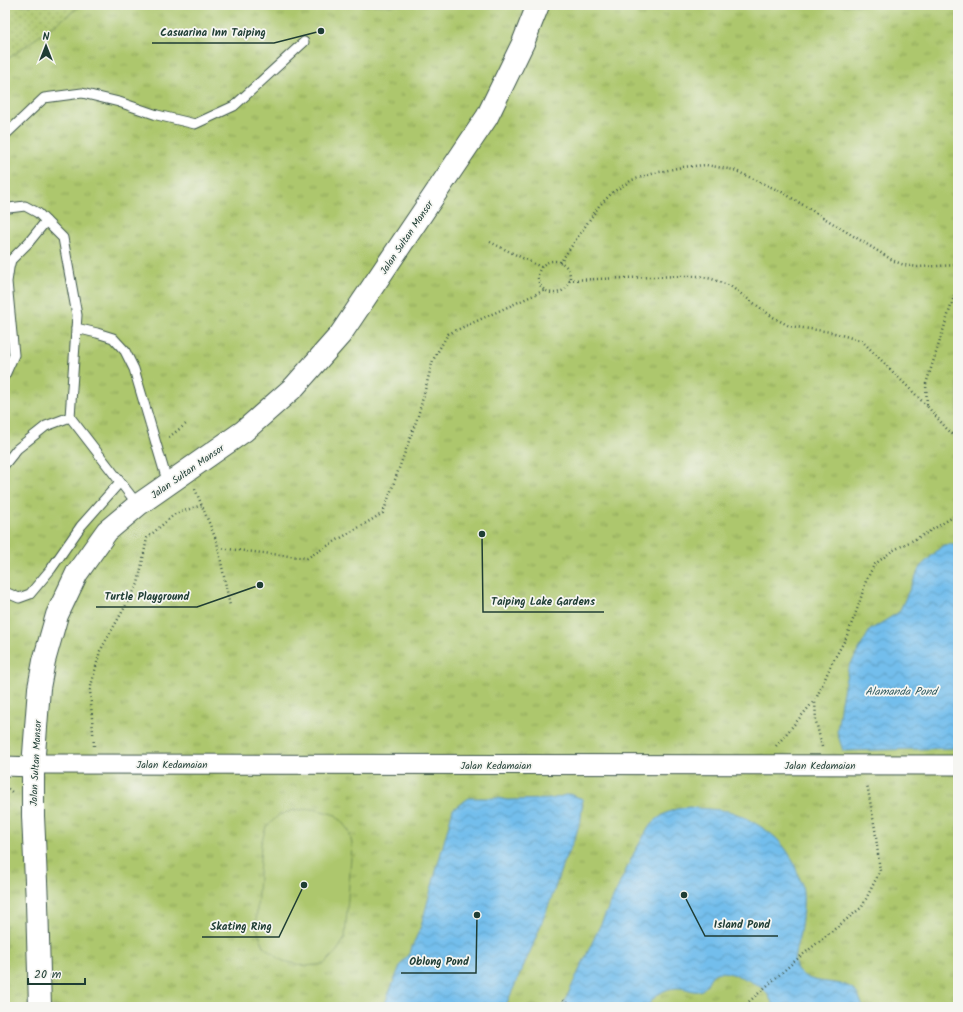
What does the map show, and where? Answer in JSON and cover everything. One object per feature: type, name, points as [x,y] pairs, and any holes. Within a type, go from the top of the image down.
[{"type":"street","name":"Jalan Sultan Mansor","points":[[40,1007],[33,816],[33,766],[39,688],[44,661],[57,615],[77,573],[107,531],[138,505],[244,432],[294,387],[340,335],[487,116],[523,43],[538,5]]},
{"type":"street","name":"Jalan Kedamaian","points":[[5,766],[96,764],[958,765]]},
{"type":"lane","points":[[5,135],[44,98],[82,93],[119,102],[157,115],[195,124],[234,106],[304,42]]},
{"type":"lane","points":[[5,207],[25,206],[38,213],[63,238],[77,314],[70,417],[138,505]]},
{"type":"lane","points":[[5,375],[14,355],[7,282],[11,260],[29,242],[46,221]]},
{"type":"lane","points":[[76,328],[97,332],[113,338],[125,351],[134,369],[176,478]]},
{"type":"lane","points":[[5,464],[17,449],[46,426],[70,417]]},
{"type":"lane","points":[[5,592],[20,598],[30,594],[51,569],[80,526],[120,482]]},
{"type":"path","points":[[560,263],[600,206],[613,192],[632,180],[655,173],[682,167],[706,165],[734,170],[782,192],[894,261],[904,265],[918,267],[958,265]]},
{"type":"path","points":[[490,242],[541,267]]},
{"type":"path","points":[[555,261],[565,266],[568,270],[569,280],[564,289],[555,293],[541,287],[538,282],[538,272],[541,267],[555,261]]},
{"type":"path","points":[[569,280],[698,276],[712,279],[730,286],[773,317],[789,326],[831,332],[862,341],[958,439]]},
{"type":"path","points":[[927,406],[926,384],[958,284]]},
{"type":"path","points":[[219,548],[307,558],[383,514],[418,416],[433,360],[448,334],[545,290]]},
{"type":"path","points":[[168,438],[186,424]]},
{"type":"path","points":[[176,478],[196,491],[218,542],[230,606]]},
{"type":"path","points":[[96,764],[90,690],[100,651],[138,584],[147,538],[175,514],[202,505]]},
{"type":"path","points":[[761,765],[815,701],[832,663],[846,638],[866,581],[874,566],[892,551],[925,534],[958,514]]},
{"type":"path","points":[[815,701],[816,721],[827,765]]},
{"type":"path","points":[[743,1007],[796,960],[862,907],[880,871],[875,829],[864,765]]},
{"type":"path","points":[[563,1000],[572,1007]]},
{"type":"green space","points":[[5,5],[82,5],[5,61]]},
{"type":"green space","points":[[82,5],[958,5],[958,1007],[5,1007],[5,61]]},
{"type":"green space","points":[[314,809],[336,815],[349,831],[352,844],[345,938],[337,951],[324,964],[306,966],[283,961],[264,947],[256,926],[261,844],[266,827],[279,815],[294,810]]},
{"type":"water","name":"Alamanda Pond","points":[[958,544],[958,748],[843,751],[837,732],[841,701],[848,669],[870,630],[899,612],[920,567],[943,545]]},
{"type":"water","points":[[569,794],[583,799],[581,818],[575,838],[563,863],[553,894],[533,945],[505,1007],[384,1007],[401,964],[410,952],[421,926],[453,809],[469,798],[498,798],[507,800],[551,799]]},
{"type":"water","points":[[689,807],[728,811],[737,814],[760,826],[780,842],[790,856],[802,884],[803,891],[802,921],[795,956],[795,965],[797,969],[802,975],[809,978],[840,984],[853,989],[858,995],[863,1007],[774,1007],[766,993],[759,986],[739,976],[719,972],[712,976],[704,989],[695,991],[680,988],[669,989],[654,998],[647,1007],[562,1007],[634,853],[649,827],[666,813],[676,809]]},
{"type":"place","name":"Casuarina Inn Taiping","points":[[321,31]]},
{"type":"place","name":"Taiping Lake Gardens","points":[[482,534]]},
{"type":"place","name":"Turtle Playground","points":[[260,585]]},
{"type":"place","name":"Skating Ring","points":[[304,885]]},
{"type":"place","name":"Island Pond","points":[[684,895]]},
{"type":"place","name":"Oblong Pond","points":[[477,915]]}]
